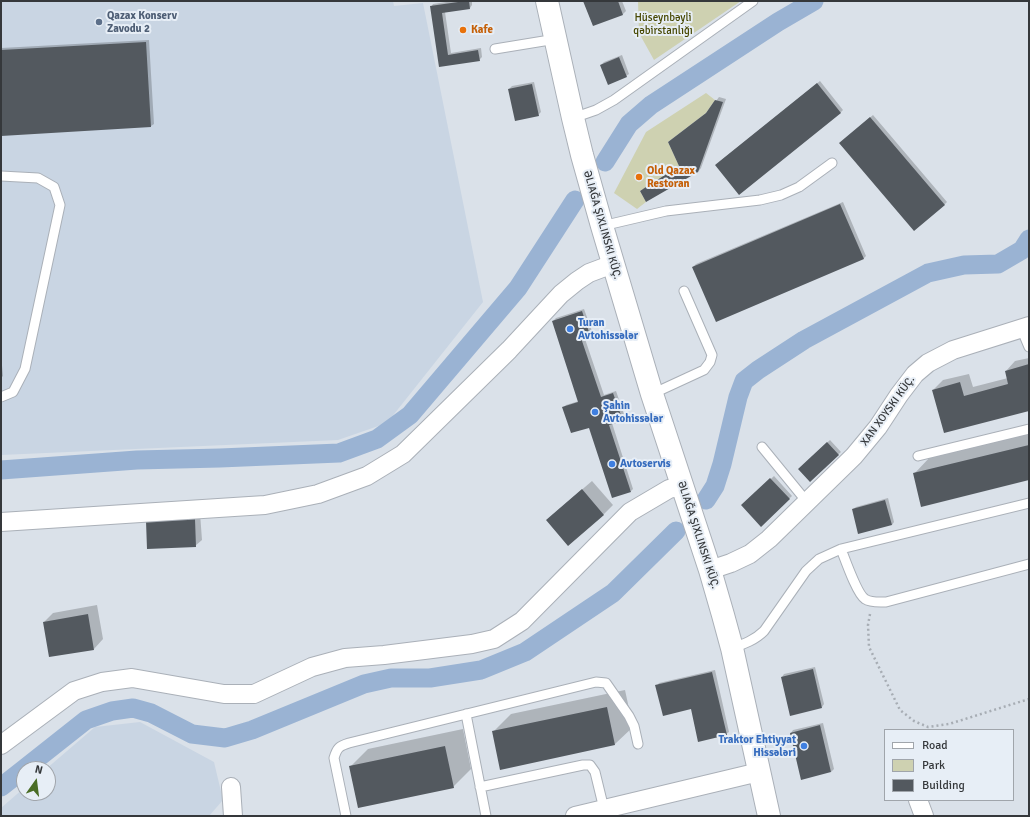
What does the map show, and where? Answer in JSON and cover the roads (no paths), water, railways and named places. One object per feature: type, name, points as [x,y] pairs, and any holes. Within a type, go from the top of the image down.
[{"type":"main road","points":[[547,1],[582,155],[602,226],[652,394],[710,570],[732,648],[769,816]]},
{"type":"street","points":[[1,522],[265,505],[318,494],[367,476],[403,454],[509,350],[561,294],[589,273],[613,264]]},
{"type":"street","name":"XAN XOYSKI KÜÇ.","points":[[710,570],[731,563],[750,554],[769,539],[854,456],[878,427],[911,379],[928,363],[953,350],[1025,327]]},
{"type":"street","points":[[1,745],[74,691],[102,682],[132,678],[224,694],[254,694],[312,667],[344,658],[384,655],[472,644],[494,639],[522,621],[630,512],[669,489],[682,486]]},
{"type":"street","points":[[575,816],[759,772]]},
{"type":"street","points":[[231,787],[233,816]]},
{"type":"street","points":[[918,801],[924,816]]},
{"type":"lane","points":[[573,118],[596,110],[614,100],[753,1]]},
{"type":"lane","points":[[496,49],[556,39]]},
{"type":"lane","points":[[602,226],[666,211],[760,200],[781,195],[799,187],[832,163]]},
{"type":"lane","points":[[1,176],[38,178],[54,187],[60,205],[25,369],[13,392],[1,397]]},
{"type":"lane","points":[[652,394],[704,370],[710,362],[712,355],[684,292]]},
{"type":"lane","points":[[1025,327],[1029,347]]},
{"type":"lane","points":[[918,456],[1029,429]]},
{"type":"lane","points":[[762,447],[807,502]]},
{"type":"lane","points":[[732,648],[752,641],[764,631],[806,570],[819,558],[840,549],[1029,503]]},
{"type":"lane","points":[[840,549],[858,590],[863,598],[872,602],[886,602],[1029,564]]},
{"type":"lane","points":[[346,816],[334,758],[336,750],[341,745],[466,714],[596,682],[606,683],[629,716],[634,726],[638,744]]},
{"type":"lane","points":[[466,714],[486,816]]},
{"type":"lane","points":[[480,787],[583,765],[590,765],[595,772],[604,809]]},
{"type":"waterway","points":[[605,162],[629,124],[651,105],[778,22],[814,1]]},
{"type":"waterway","points":[[1,470],[137,460],[339,453],[377,439],[410,415],[518,288],[575,200]]},
{"type":"waterway","points":[[706,500],[715,486],[722,464],[738,397],[744,381],[804,340],[928,273],[964,265],[998,264],[1022,250],[1029,239]]},
{"type":"waterway","points":[[34,761],[86,720],[112,711],[133,708],[151,713],[192,734],[225,738],[252,730],[364,684],[391,678],[430,678],[481,670],[525,652],[613,593],[676,531]]},
{"type":"waterway","points":[[1,787],[16,775]]},
{"type":"place","name":"Qazax Konserv Zavodu 2","points":[[99,22]]},
{"type":"place","name":"Kafe","points":[[463,30]]},
{"type":"place","name":"Old Qazax Restoran","points":[[639,177]]},
{"type":"place","name":"Turan Avtohissələr","points":[[570,329]]},
{"type":"place","name":"Şahin Avtohissələr","points":[[595,412]]},
{"type":"place","name":"Avtoservis","points":[[612,464]]},
{"type":"place","name":"Traktor Ehtiyyat Hissələri","points":[[804,746]]},
{"type":"park label","name":"Hüseynbəyli qəbirstanlığı","points":[[663,24]]}]
